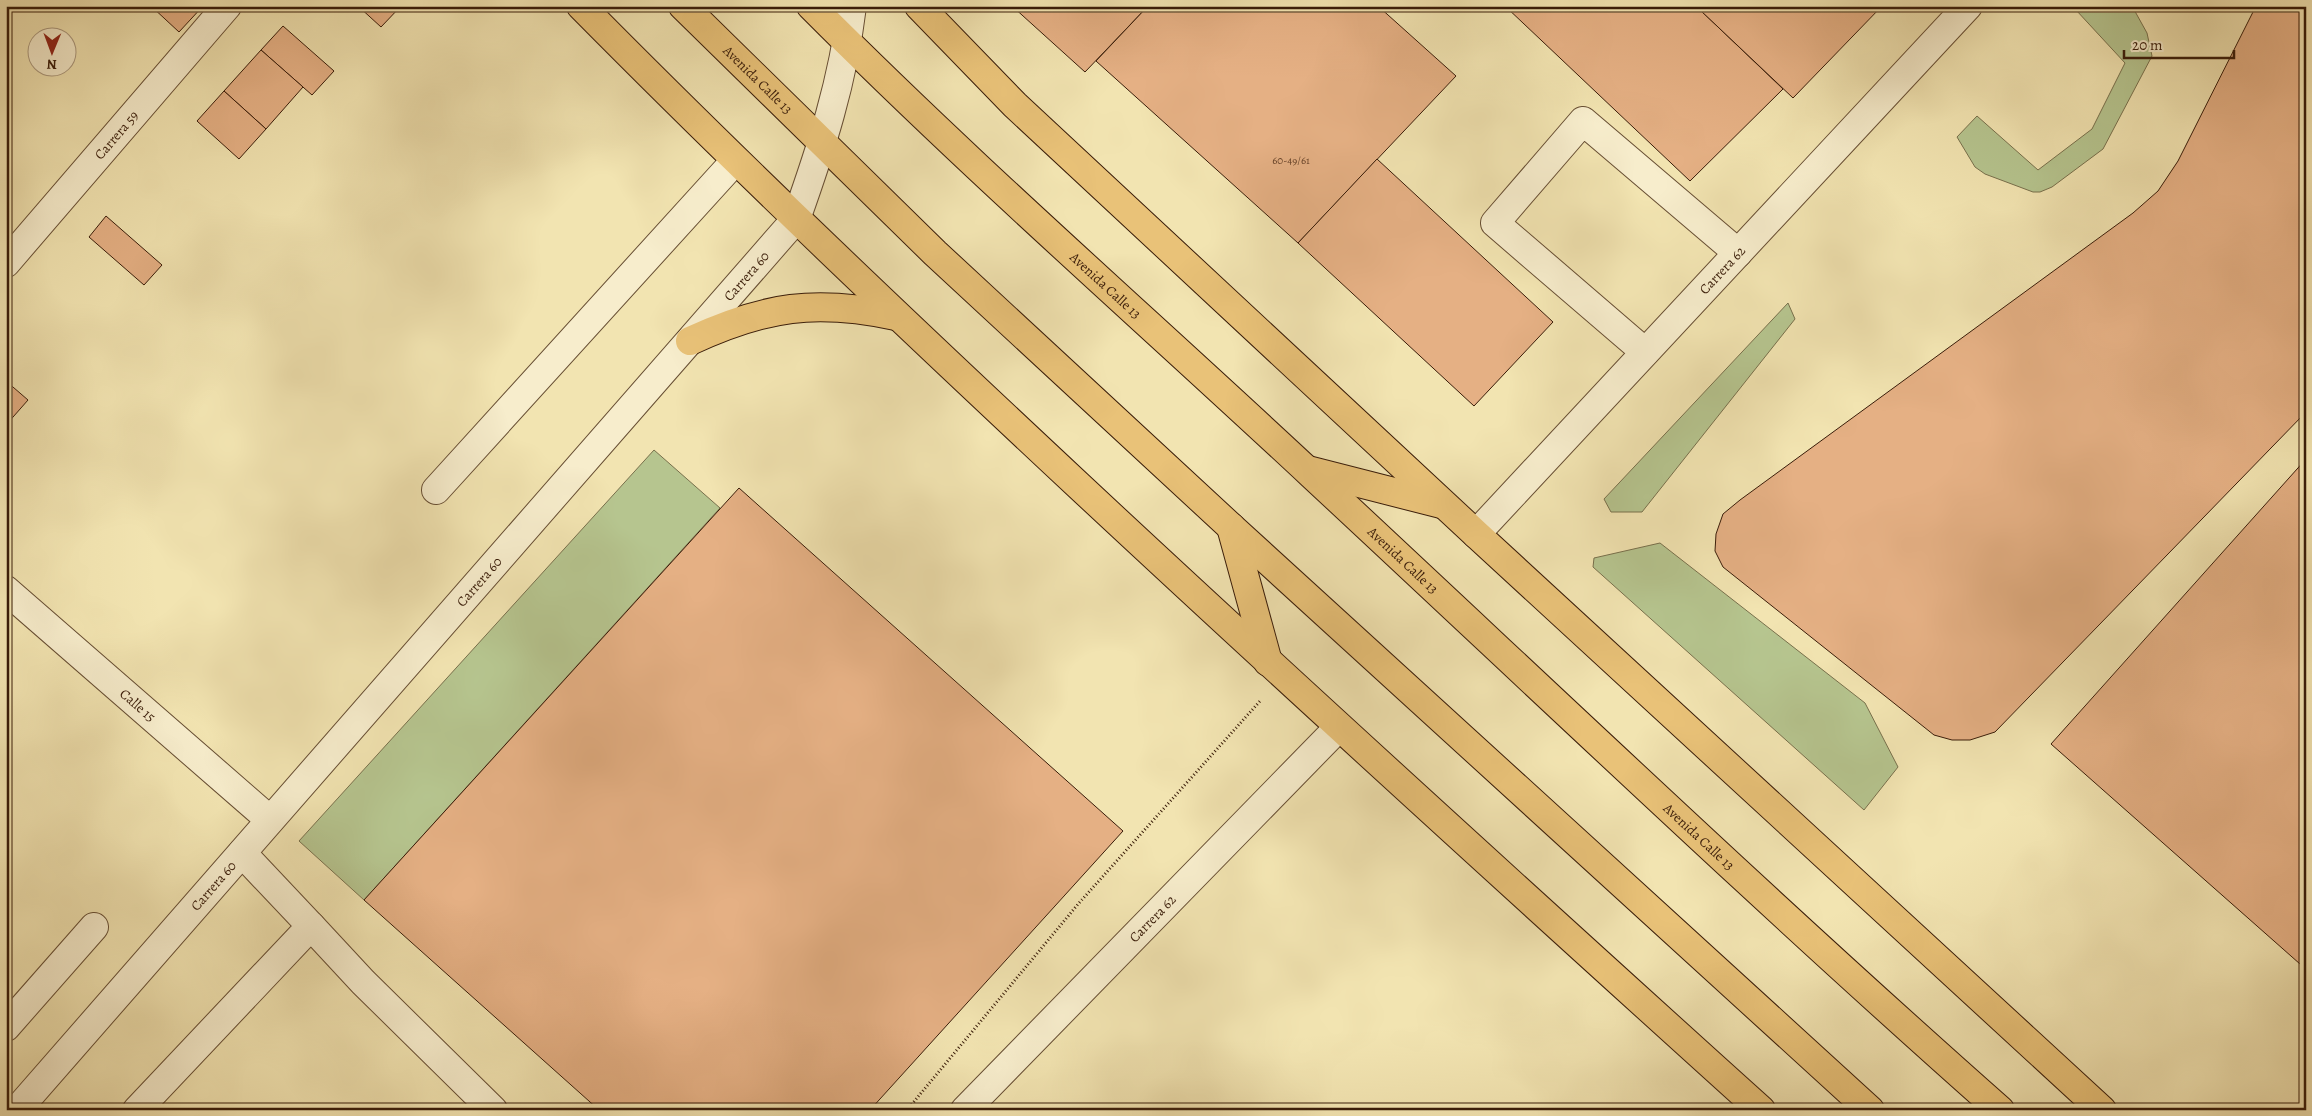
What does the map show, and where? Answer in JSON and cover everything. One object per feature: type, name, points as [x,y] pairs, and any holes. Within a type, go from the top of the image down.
[{"type":"main road","points":[[581,6],[734,160],[896,316],[1268,662],[1761,1110]]},
{"type":"main road","name":"Avenida Calle 13","points":[[683,6],[935,253],[1230,527],[1870,1110]]},
{"type":"main road","name":"Avenida Calle 13","points":[[811,6],[988,176],[1868,993],[2000,1110]]},
{"type":"main road","points":[[919,6],[1015,105],[1476,534],[2102,1110]]},
{"type":"main road","points":[[690,342],[726,324],[763,313],[801,307],[840,306],[896,316]]},
{"type":"main road","points":[[1306,470],[1445,505]]},
{"type":"main road","points":[[1230,527],[1268,662]]},
{"type":"street","name":"Carrera 59","points":[[6,264],[227,6]]},
{"type":"street","name":"Carrera 60","points":[[17,1110],[796,219],[823,144],[848,43],[852,6]]},
{"type":"street","name":"Carrera 62","points":[[1476,534],[1968,6]]},
{"type":"street","points":[[1645,352],[1495,223],[1583,121],[1738,253]]},
{"type":"street","points":[[436,490],[734,160]]},
{"type":"street","name":"Calle 15","points":[[6,590],[270,820]]},
{"type":"street","name":"Carrera 62","points":[[970,1108],[1339,727]]},
{"type":"street","points":[[242,853],[364,982],[492,1110]]},
{"type":"street","points":[[137,1110],[311,926]]},
{"type":"street","points":[[6,1027],[94,927]]},
{"type":"path","points":[[907,1110],[1080,903],[1261,700]]},
{"type":"green space","points":[[2079,6],[2132,6],[2147,33],[2152,56],[2103,149],[2052,187],[2040,192],[2033,192],[1985,174],[1975,167],[1957,137],[1977,116],[2038,170],[2092,129],[2125,63],[2076,10]]},
{"type":"green space","points":[[1788,303],[1795,319],[1642,512],[1611,512],[1604,499]]},
{"type":"green space","points":[[654,450],[720,508],[364,900],[299,841]]},
{"type":"green space","points":[[1660,543],[1865,703],[1898,767],[1864,810],[1593,567],[1594,558]]},
{"type":"building","points":[[151,6],[203,6],[179,32]]},
{"type":"building","points":[[358,6],[401,6],[381,27]]},
{"type":"building","points":[[1012,6],[1148,6],[1085,72]]},
{"type":"building","points":[[1148,6],[1378,6],[1456,76],[1298,243],[1096,61]]},
{"type":"building","points":[[1505,6],[1696,6],[1783,89],[1690,181]]},
{"type":"building","points":[[1701,6],[1882,6],[1793,98],[1699,9]]},
{"type":"building","points":[[2256,6],[2306,6],[2306,412],[1995,732],[1970,740],[1952,740],[1934,735],[1723,567],[1715,551],[1716,534],[1723,514],[2133,213],[2158,191],[2178,161]]},
{"type":"building","points":[[283,26],[334,71],[312,95],[261,50]]},
{"type":"building","points":[[261,50],[303,87],[266,129],[224,91]]},
{"type":"building","points":[[224,91],[266,129],[239,159],[197,121]]},
{"type":"building","points":[[1377,159],[1553,322],[1474,406],[1298,243]]},
{"type":"building","points":[[106,216],[162,265],[144,285],[89,237]]},
{"type":"building","points":[[6,381],[28,400],[6,425]]},
{"type":"building","points":[[2306,459],[2306,959],[2300,964],[2051,744]]},
{"type":"building","points":[[739,488],[1123,831],[870,1110],[599,1110],[364,900]]}]
